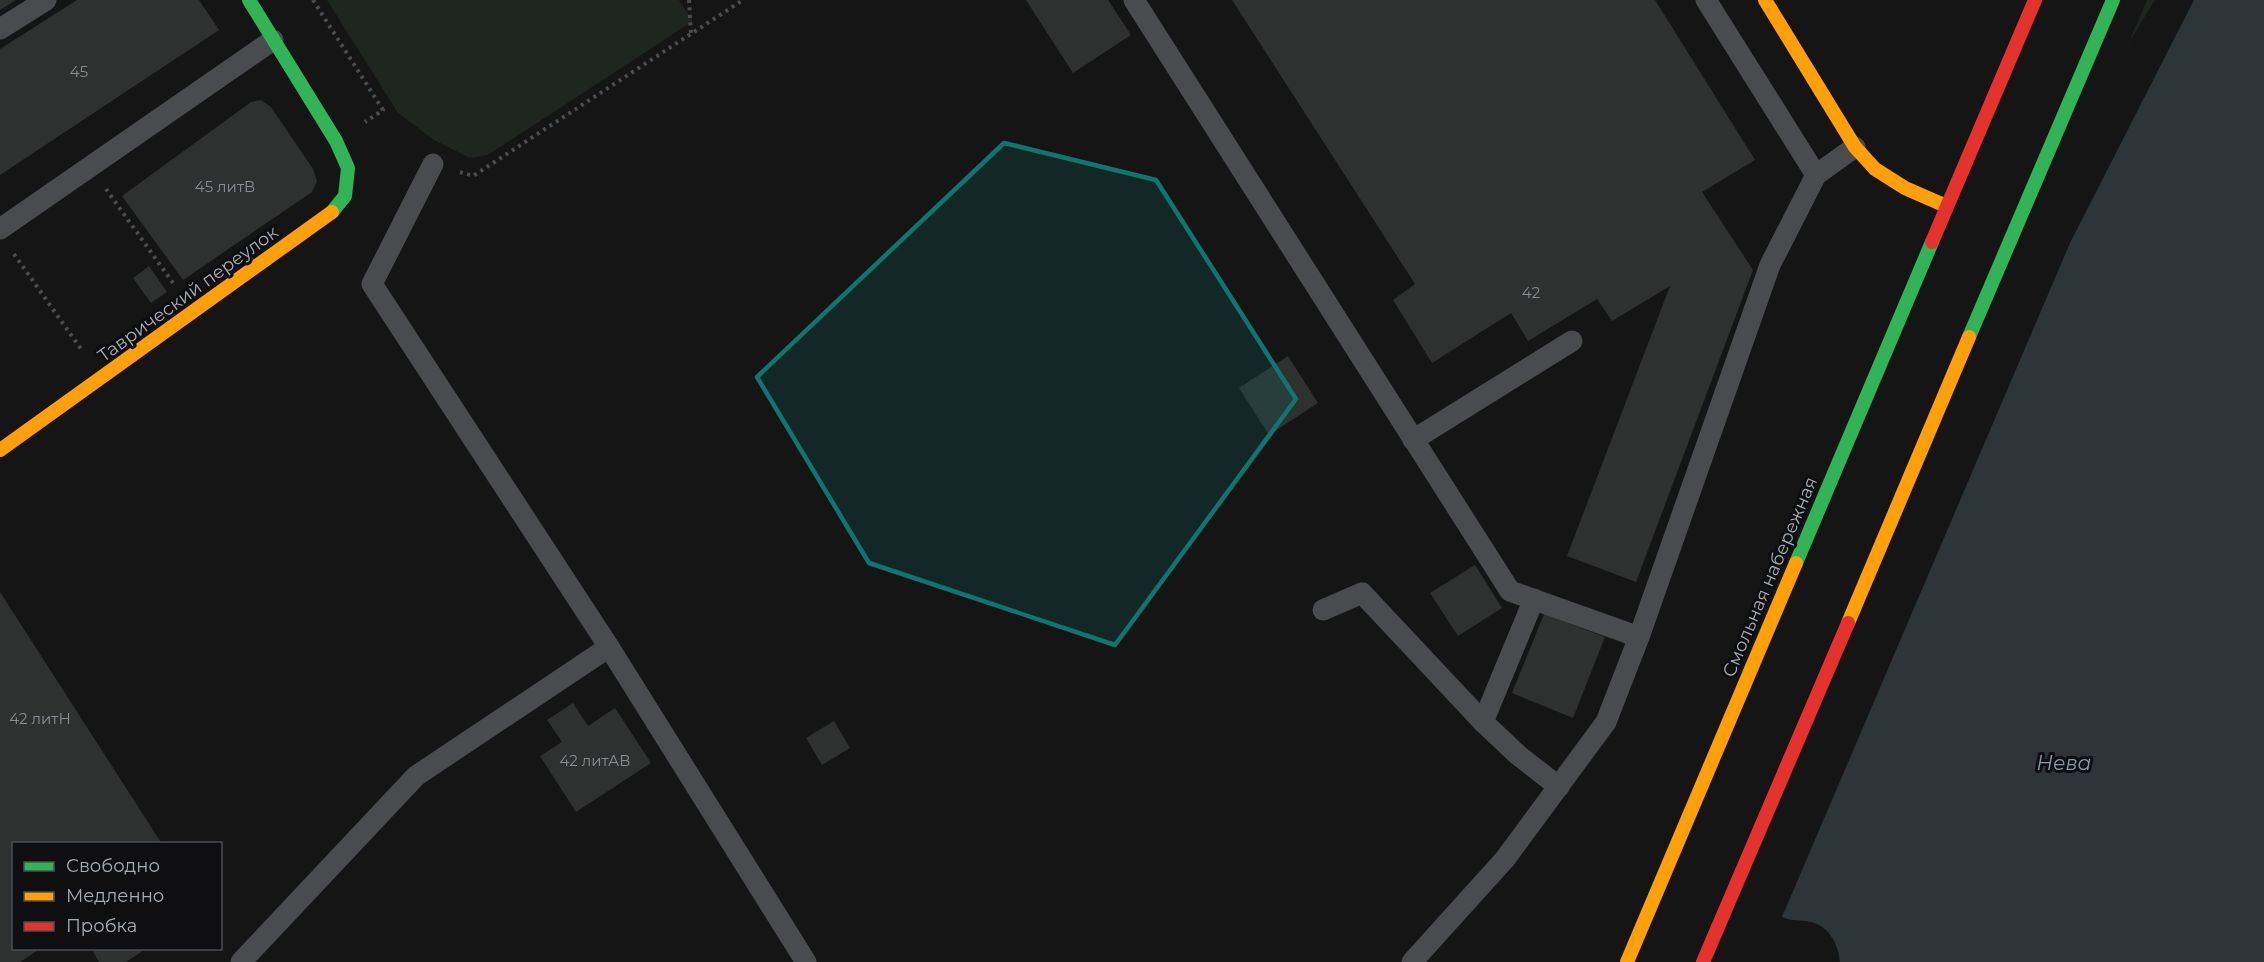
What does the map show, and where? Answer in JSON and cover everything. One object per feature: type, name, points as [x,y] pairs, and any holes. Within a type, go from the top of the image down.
[{"type":"main road","name":"Таврический переулок","points":[[0,450],[331,213],[345,195],[348,168],[336,141],[249,0]]},
{"type":"main road","points":[[1765,0],[1855,147],[1875,169],[1905,188],[1946,206]]},
{"type":"main road","name":"Смольная набережная","points":[[1627,962],[2035,0]]},
{"type":"main road","points":[[1703,962],[2113,0]]},
{"type":"lane","points":[[0,29],[46,0]]},
{"type":"lane","points":[[1134,0],[1510,591],[1639,637]]},
{"type":"lane","points":[[1706,0],[1816,175]]},
{"type":"lane","points":[[3,237],[90,167],[273,40]]},
{"type":"lane","points":[[1412,962],[1505,859],[1606,722],[1639,637],[1770,265],[1816,175],[1855,147]]},
{"type":"lane","points":[[433,164],[372,284],[609,647],[806,962]]},
{"type":"lane","points":[[1413,440],[1572,341]]},
{"type":"lane","points":[[1323,610],[1362,593],[1483,722],[1518,755],[1559,787]]},
{"type":"lane","points":[[1483,722],[1534,599]]},
{"type":"lane","points":[[241,962],[416,776],[609,647]]},
{"type":"path","points":[[313,0],[383,110]]},
{"type":"path","points":[[689,0],[691,34]]},
{"type":"path","points":[[433,164],[473,176],[743,0]]},
{"type":"path","points":[[90,167],[176,286]]},
{"type":"path","points":[[3,237],[102,378]]},
{"type":"highlighted area","points":[[1004,143],[1156,180],[1296,399],[1115,645],[869,563],[757,377]]},
{"type":"shaded area","points":[[327,0],[679,0],[693,21],[488,155],[470,158],[434,140],[398,113]]},
{"type":"shaded area","points":[[2147,0],[2155,0],[2128,44]]},
{"type":"water","name":"Нева","points":[[2194,0],[2264,0],[2264,962],[1840,962],[1834,941],[1826,930],[1814,923],[1782,917],[2070,243]]},
{"type":"building","points":[[0,0],[16,0],[0,10]]},
{"type":"building","points":[[77,0],[199,0],[219,30],[0,175],[0,49]]},
{"type":"building","points":[[1026,0],[1108,0],[1131,35],[1073,73]]},
{"type":"building","points":[[1232,0],[1655,0],[1755,160],[1702,192],[1753,270],[1636,582],[1567,556],[1670,286],[1612,321],[1597,299],[1528,341],[1511,313],[1432,363],[1393,300],[1415,284]]},
{"type":"building","points":[[261,100],[271,107],[313,169],[317,181],[312,192],[183,280],[122,196],[251,102]]},
{"type":"building","points":[[149,266],[167,292],[151,303],[133,278]]},
{"type":"building","points":[[1288,356],[1318,403],[1269,435],[1239,388]]},
{"type":"building","points":[[1475,565],[1502,608],[1458,636],[1430,593]]},
{"type":"building","points":[[0,592],[161,842],[12,842],[12,950],[38,950],[20,962],[0,962]]},
{"type":"building","points":[[1544,614],[1605,637],[1573,718],[1512,693]]},
{"type":"building","points":[[573,703],[588,726],[615,708],[651,763],[576,812],[540,756],[562,742],[547,720]]},
{"type":"building","points":[[834,721],[850,748],[822,765],[806,738]]},
{"type":"building","points":[[92,950],[144,950],[126,962],[99,962]]},
{"type":"traffic: fast","points":[[249,0],[336,141],[348,168],[345,196],[332,212]]},
{"type":"traffic: fast","points":[[1969,337],[2113,0]]},
{"type":"traffic: fast","points":[[1796,563],[1932,242]]},
{"type":"traffic: slow","points":[[1765,0],[1855,147],[1875,169],[1905,188],[1946,206]]},
{"type":"traffic: slow","points":[[0,450],[332,212]]},
{"type":"traffic: slow","points":[[1848,623],[1969,337]]},
{"type":"traffic: slow","points":[[1627,962],[1796,563]]},
{"type":"traffic: jam","points":[[1932,242],[2035,0]]},
{"type":"traffic: jam","points":[[1703,962],[1848,623]]}]
